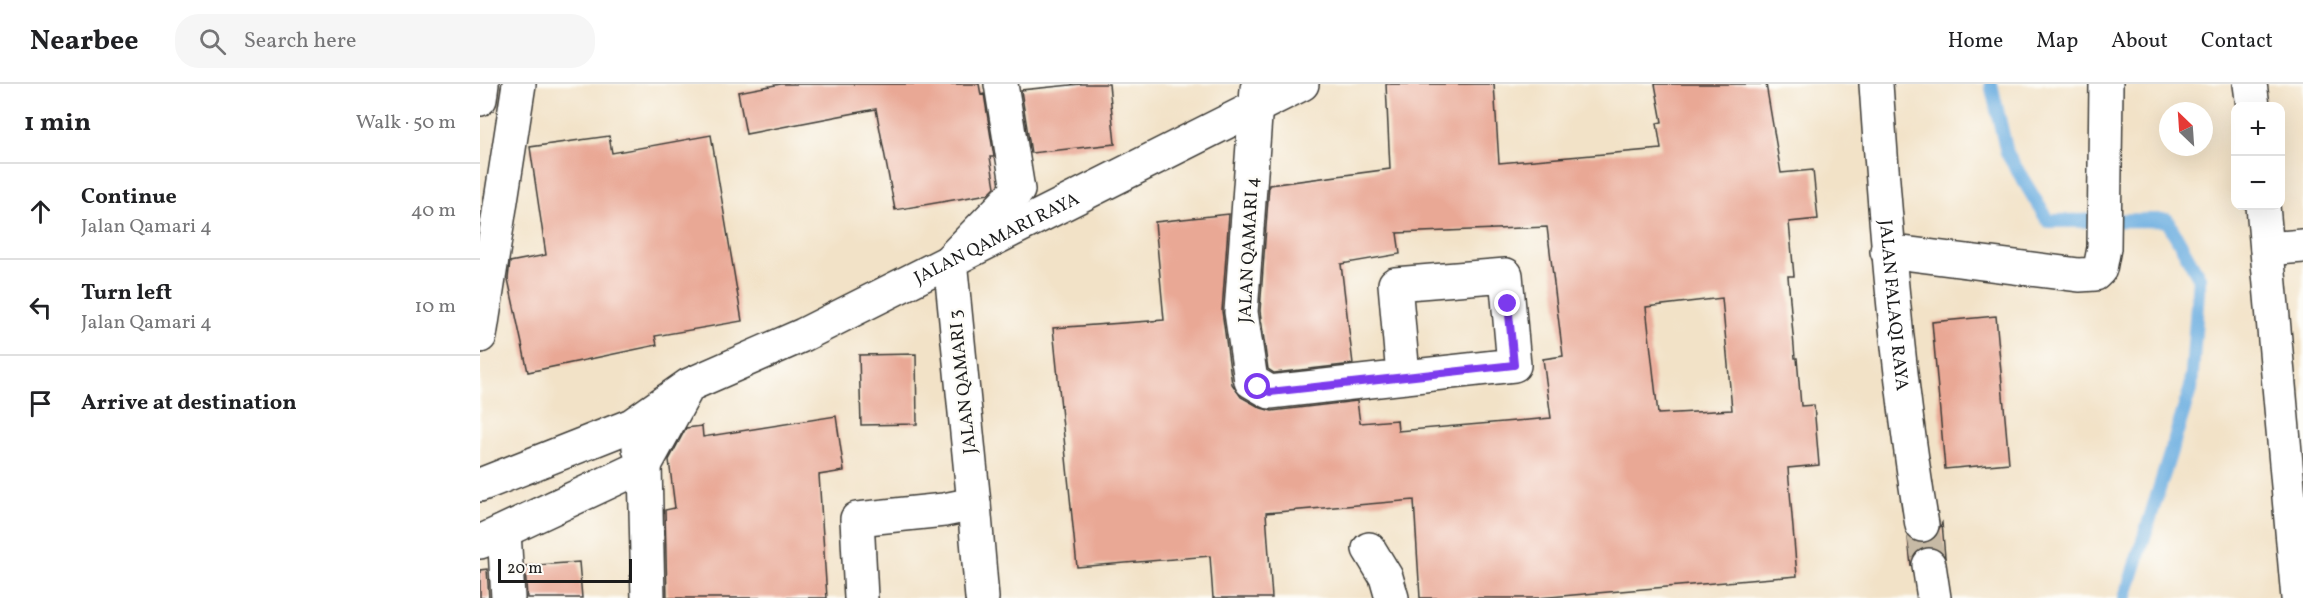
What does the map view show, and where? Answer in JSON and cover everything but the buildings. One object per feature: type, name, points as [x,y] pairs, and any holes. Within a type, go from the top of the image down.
[{"type":"street","points":[[480,99],[482,84]]},
{"type":"street","points":[[480,336],[519,84]]},
{"type":"street","points":[[950,260],[1018,190],[1001,84]]},
{"type":"street","name":"JALAN QAMARI RAYA","points":[[480,486],[632,425],[689,385],[803,335],[1131,172],[1257,95],[1302,84]]},
{"type":"street","name":"JALAN FALAQI RAYA","points":[[1876,84],[1887,251],[1910,454],[1922,525]]},
{"type":"street","points":[[1887,251],[2079,275],[2095,274],[2100,269],[2103,248],[2106,84]]},
{"type":"street","points":[[2250,84],[2252,102]]},
{"type":"street","name":"JALAN QAMARI 4","points":[[1257,95],[1241,312],[1251,381],[1270,392],[1403,376]]},
{"type":"street","points":[[2263,210],[2298,553],[2298,598]]},
{"type":"street","points":[[2267,249],[2303,246]]},
{"type":"street","name":"JALAN QAMARI 3","points":[[950,260],[982,598]]},
{"type":"street","points":[[508,598],[492,537],[645,465],[689,385]]},
{"type":"street","points":[[632,425],[645,465],[648,598]]},
{"type":"street","points":[[861,598],[857,519],[944,510],[974,504]]},
{"type":"street","points":[[1369,549],[1386,577],[1392,598]]},
{"type":"street","points":[[1929,565],[1934,598]]},
{"type":"waterway","points":[[1991,84],[2007,153],[2048,221],[2167,220],[2199,277],[2191,387],[2125,598]]},
{"type":"tunnel","points":[[1922,525],[1929,565]]},
{"type":"route","points":[[1258,387],[1270,392],[1514,365],[1508,304]]}]
